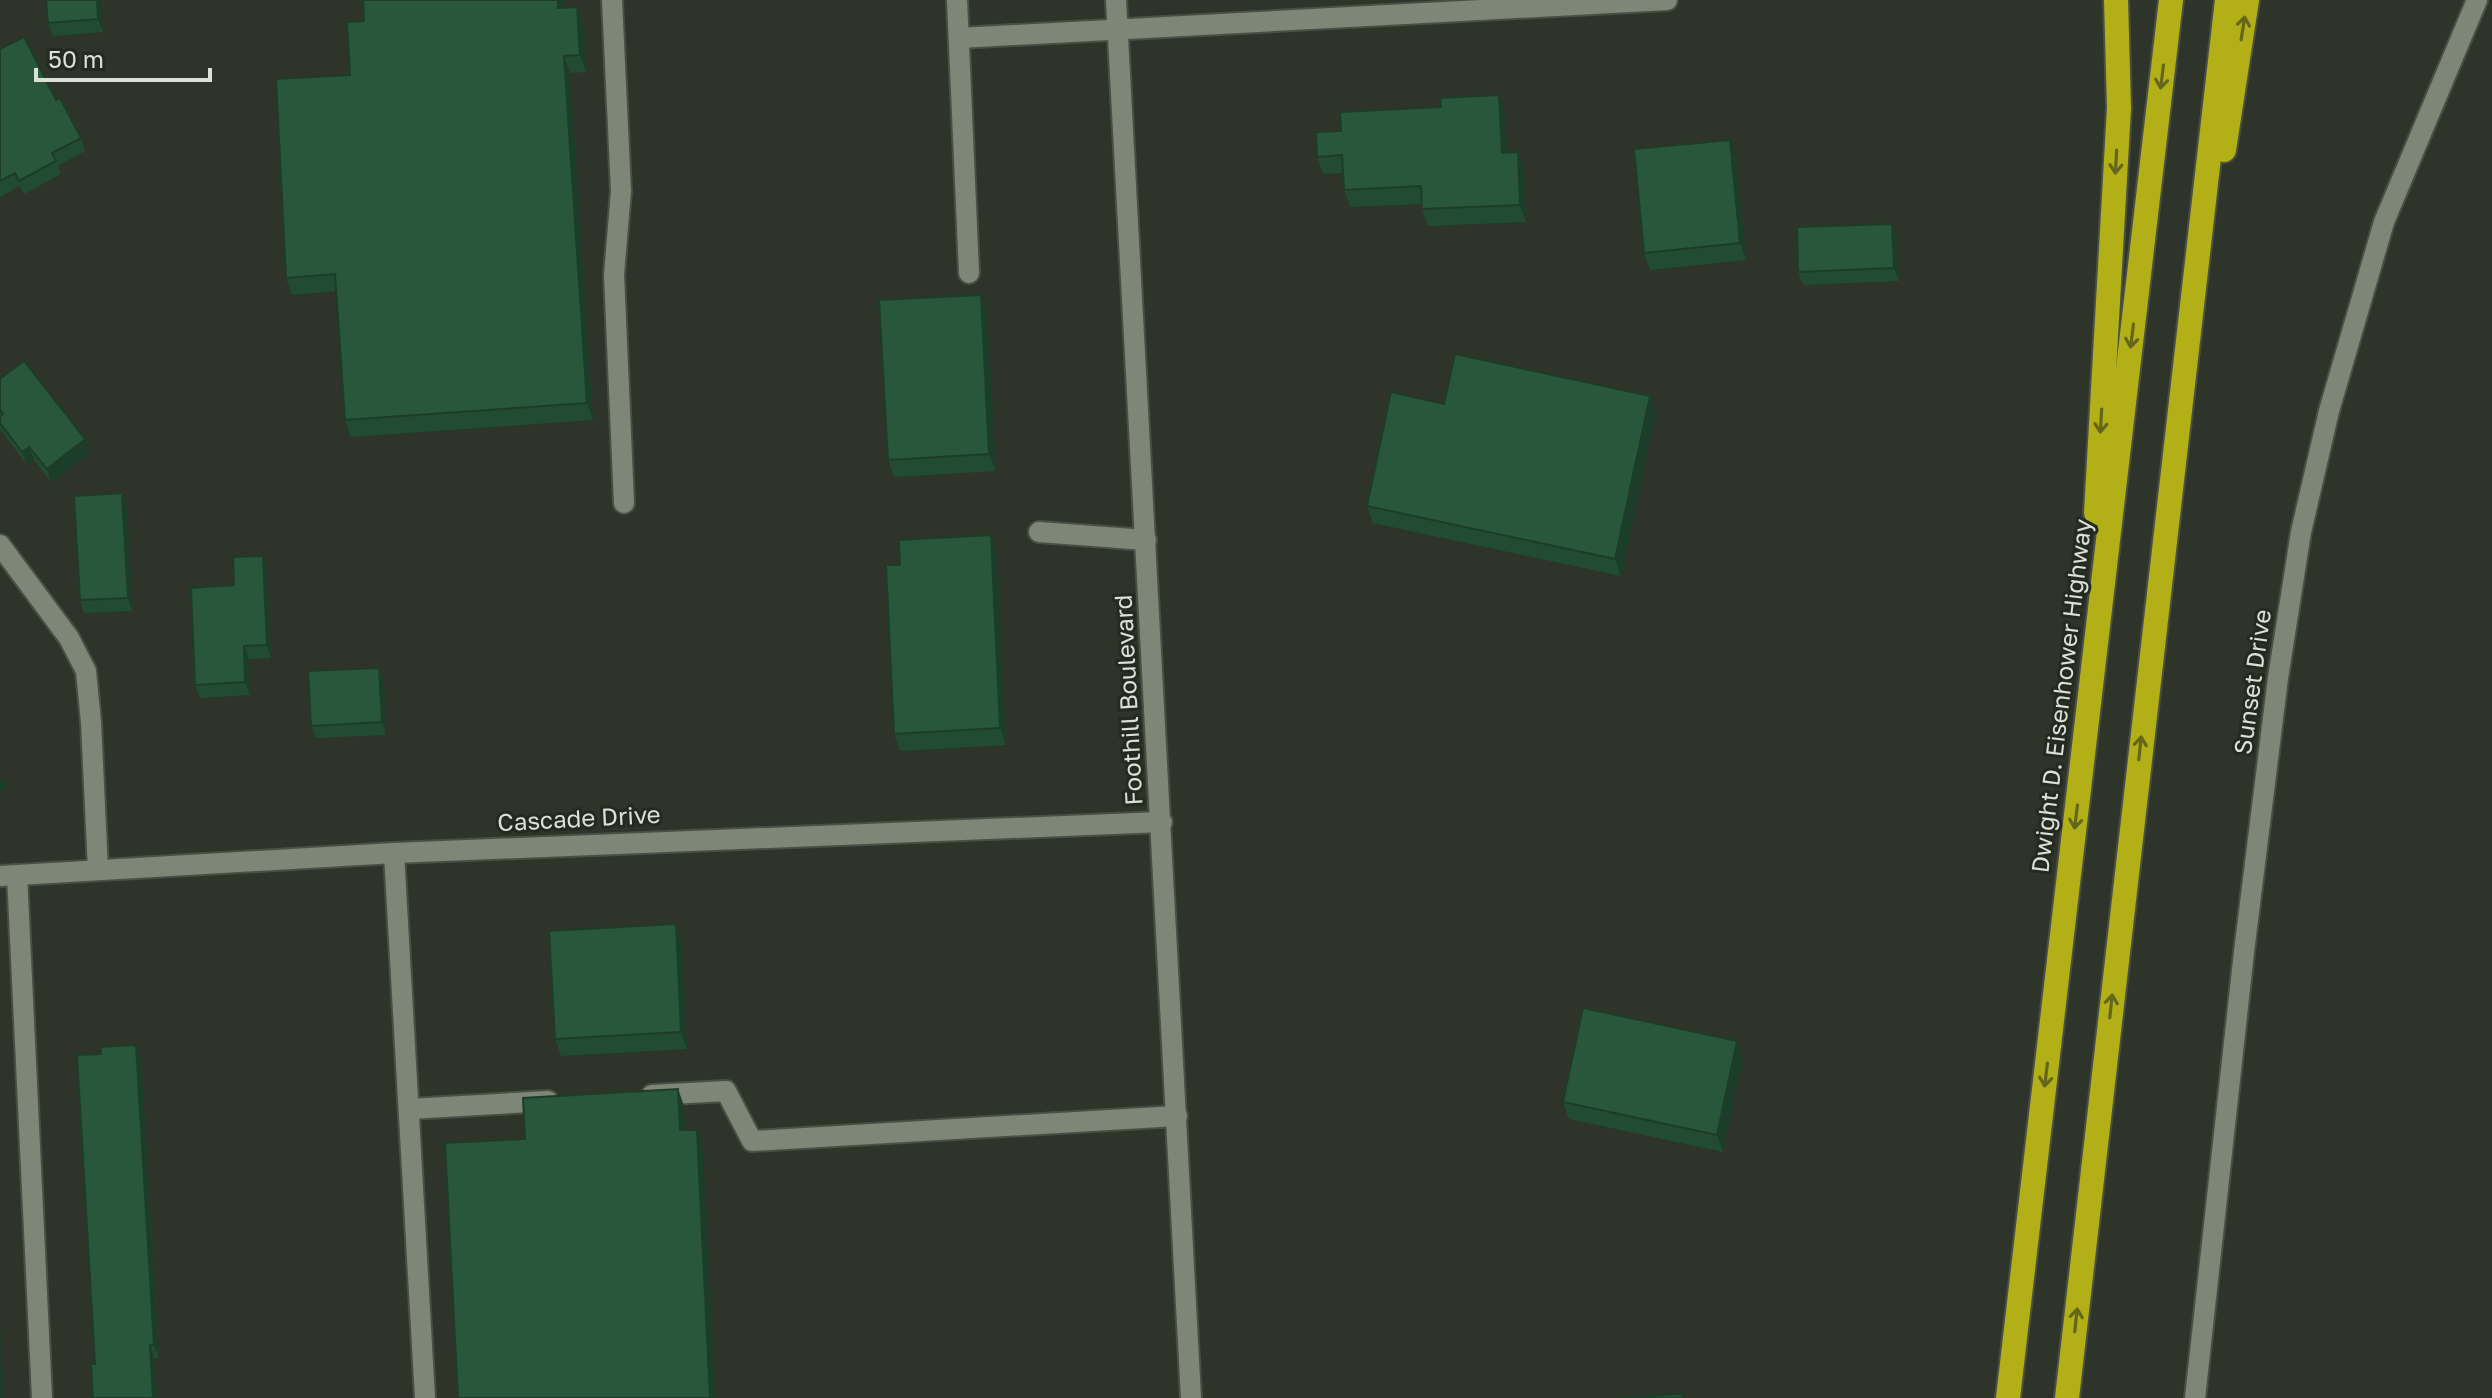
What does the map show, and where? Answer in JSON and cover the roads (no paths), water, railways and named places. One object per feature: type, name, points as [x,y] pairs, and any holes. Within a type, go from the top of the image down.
[{"type":"highway","points":[[2083,764],[2119,108],[2116,0]]},
{"type":"highway","name":"Dwight D. Eisenhower Highway","points":[[2008,1398],[2171,0]]},
{"type":"highway","points":[[2067,1398],[2227,0]]},
{"type":"highway","points":[[2163,548],[2247,0]]},
{"type":"street","points":[[612,0],[621,191],[614,275],[624,503]]},
{"type":"street","points":[[957,0],[969,273]]},
{"type":"street","name":"Foothill Boulevard","points":[[1116,0],[1191,1398]]},
{"type":"street","points":[[959,38],[1667,0]]},
{"type":"street","name":"Sunset Drive","points":[[2195,1398],[2246,937],[2278,678],[2301,532],[2329,411],[2384,222],[2477,0]]},
{"type":"street","points":[[1039,532],[1146,540]]},
{"type":"street","points":[[0,545],[69,638],[86,671],[98,870]]},
{"type":"street","name":"Cascade Drive","points":[[8,876],[394,853],[1162,822]]},
{"type":"street","points":[[394,853],[425,1398]]},
{"type":"street","points":[[8,876],[42,1398]]},
{"type":"street","points":[[631,1096],[726,1091],[752,1141],[1177,1116]]},
{"type":"street","points":[[409,1109],[567,1100]]}]
